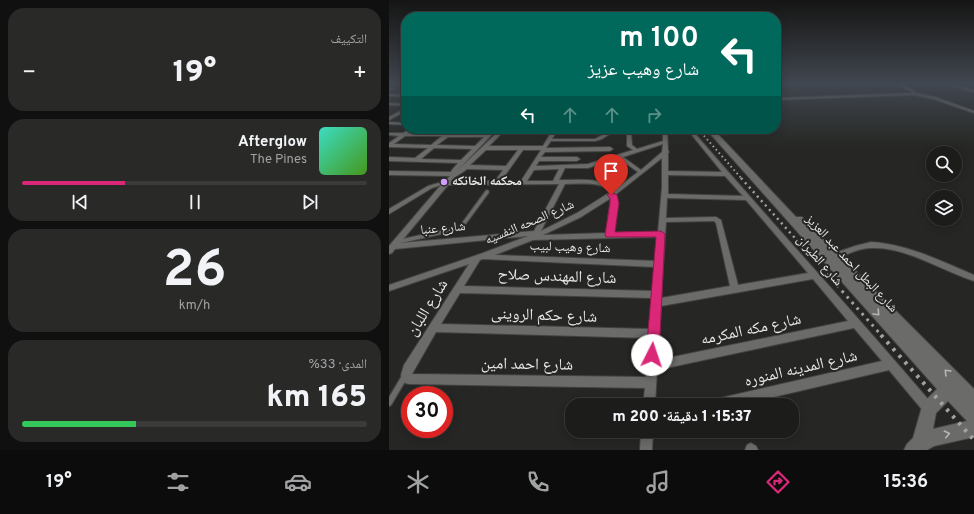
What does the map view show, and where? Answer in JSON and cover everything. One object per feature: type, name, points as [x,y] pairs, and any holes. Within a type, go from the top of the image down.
[{"type":"main road","name":"شارع البطل احمد عبد العزيز","points":[[714,134],[953,387],[974,400]]},
{"type":"main road","name":"شارع البطل احمد عبد العزيز","points":[[721,134],[835,256],[953,387],[974,417]]},
{"type":"main road","points":[[917,446],[929,409],[953,387]]},
{"type":"main road","points":[[917,446],[946,433],[974,428]]},
{"type":"street","points":[[956,105],[974,111]]},
{"type":"street","points":[[957,105],[974,111]]},
{"type":"street","points":[[389,119],[401,112]]},
{"type":"street","points":[[389,114],[401,114]]},
{"type":"street","points":[[389,123],[401,124]]},
{"type":"street","points":[[389,134],[488,136]]},
{"type":"street","points":[[389,145],[405,134]]},
{"type":"street","points":[[463,165],[485,148],[498,134]]},
{"type":"street","points":[[523,182],[553,134]]},
{"type":"street","points":[[550,140],[598,140],[607,134]]},
{"type":"street","points":[[629,134],[630,146],[637,151]]},
{"type":"street","points":[[650,398],[665,196],[665,134]]},
{"type":"street","name":"شارع الطيران","points":[[693,134],[747,198],[857,323],[929,409]]},
{"type":"street","points":[[416,160],[446,135]]},
{"type":"street","points":[[393,246],[488,136]]},
{"type":"street","points":[[532,168],[574,167],[595,164],[665,142]]},
{"type":"street","points":[[389,145],[477,148]]},
{"type":"street","points":[[485,148],[610,149]]},
{"type":"street","points":[[496,182],[522,148]]},
{"type":"street","points":[[574,167],[581,149]]},
{"type":"street","name":"شارع الصحه النفسيه","points":[[389,288],[479,257],[528,238],[580,215],[614,193],[666,152]]},
{"type":"street","points":[[620,156],[641,172]]},
{"type":"street","points":[[538,159],[577,158]]},
{"type":"street","points":[[389,159],[507,168]]},
{"type":"street","points":[[539,233],[559,182],[563,167]]},
{"type":"street","points":[[389,173],[454,174]]},
{"type":"street","points":[[666,173],[727,174]]},
{"type":"street","points":[[389,212],[434,186],[447,183],[597,182],[608,186],[614,193],[609,235]]},
{"type":"street","points":[[665,196],[747,198]]},
{"type":"street","points":[[662,220],[716,219],[719,222],[735,289]]},
{"type":"street","name":"شارع عنبا","points":[[393,246],[539,233]]},
{"type":"street","points":[[528,238],[661,234]]},
{"type":"street","points":[[835,256],[869,245],[876,245],[908,252],[974,278]]},
{"type":"street","name":"شارع وهيب لبيب","points":[[479,257],[659,264]]},
{"type":"street","name":"شارع اللبان","points":[[406,375],[408,369],[479,257]]},
{"type":"street","name":"شارع المهندس صلاح","points":[[458,290],[656,299],[735,289],[815,275]]},
{"type":"street","name":"شارع مكه المكرمه","points":[[652,366],[857,323]]},
{"type":"street","name":"شارع حكم الروينى","points":[[434,328],[654,334]]},
{"type":"street","name":"شارع المدينه المنوره","points":[[746,398],[892,364]]},
{"type":"street","name":"شارع احمد امين","points":[[406,375],[409,379],[651,383]]},
{"type":"street","points":[[646,450],[647,438]]},
{"type":"lane","points":[[393,246],[456,229],[462,226],[487,192]]},
{"type":"lane","points":[[389,402],[406,375]]},
{"type":"railway","points":[[702,134],[742,179]]},
{"type":"railway","points":[[741,178],[803,247]]},
{"type":"railway","points":[[802,246],[882,336]]},
{"type":"railway","points":[[881,335],[974,440]]},
{"type":"place","name":"محكمه الخانكه","points":[[444,182]]},
{"type":"route","points":[[611,195],[614,197],[614,203],[609,235],[661,234],[652,355]]}]
